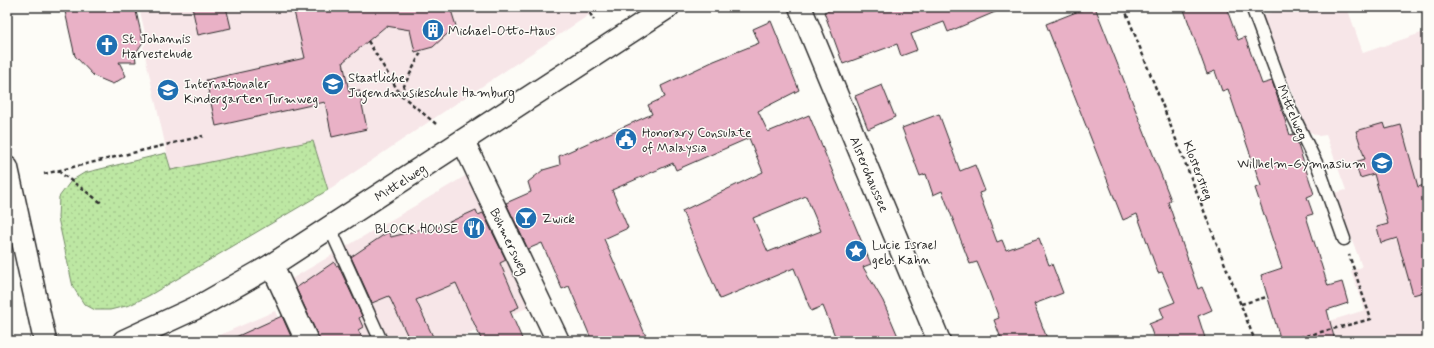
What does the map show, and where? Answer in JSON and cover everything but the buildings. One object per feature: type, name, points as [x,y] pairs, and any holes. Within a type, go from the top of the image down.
[{"type":"street","name":"Mittelweg","points":[[124,341],[202,305],[272,265],[668,7]]},
{"type":"street","name":"Alsterchaussee","points":[[800,7],[939,341]]},
{"type":"street","name":"Böhmersweg","points":[[462,141],[558,341]]},
{"type":"street","points":[[7,168],[45,341]]},
{"type":"street","points":[[272,265],[307,341]]},
{"type":"lane","name":"Mittelweg","points":[[1252,7],[1290,109],[1319,169],[1344,239]]},
{"type":"lane","points":[[330,228],[381,341]]},
{"type":"path","points":[[586,7],[594,20]]},
{"type":"path","name":"Klosterstieg","points":[[1124,7],[1255,341]]},
{"type":"path","points":[[368,41],[400,94],[436,124]]},
{"type":"path","points":[[400,94],[422,50]]},
{"type":"path","points":[[44,174],[203,136]]},
{"type":"path","points":[[58,171],[103,204]]},
{"type":"path","points":[[1287,341],[1371,319],[1344,239]]},
{"type":"path","points":[[1240,304],[1267,297]]},
{"type":"shaded area","name":"Staatliche Jugendmusikschule Hamburg","points":[[139,7],[601,7],[328,190],[313,141],[171,170],[143,47],[147,42]]},
{"type":"shaded area","name":"Willhelm-Gymnasium","points":[[1289,7],[1347,7],[1363,53],[1427,31],[1427,341],[1265,341],[1365,310],[1351,271],[1362,267],[1335,193],[1346,190],[1326,135],[1319,136],[1308,131],[1262,15]]},
{"type":"shaded area","points":[[467,175],[529,307],[451,341],[386,341],[381,330],[359,341],[317,341],[288,281]]},
{"type":"shaded area","points":[[275,311],[289,341],[206,341]]},
{"type":"green space","points":[[313,141],[328,190],[150,295],[130,305],[110,310],[95,310],[84,304],[73,287],[58,218],[59,197],[71,181],[84,173],[166,153],[171,170]]},
{"type":"place","name":"Michael-Otto-Haus","points":[[433,30]]},
{"type":"place","name":"St. Johannis Harvestehude","points":[[107,45]]},
{"type":"place","name":"Staatliche Jugendmusikschule Hamburg","points":[[333,84]]},
{"type":"place","name":"Internationaler Kindergarten Turmweg","points":[[168,90]]},
{"type":"place","name":"Honorary Consulate of Malaysia","points":[[626,139]]},
{"type":"place","name":"Willhelm-Gymnasium","points":[[1382,163]]},
{"type":"place","name":"Zwick","points":[[526,218]]},
{"type":"place","name":"BLOCK HOUSE","points":[[474,228]]},
{"type":"place","name":"Lucie Israel geb. Kahn","points":[[856,251]]}]
